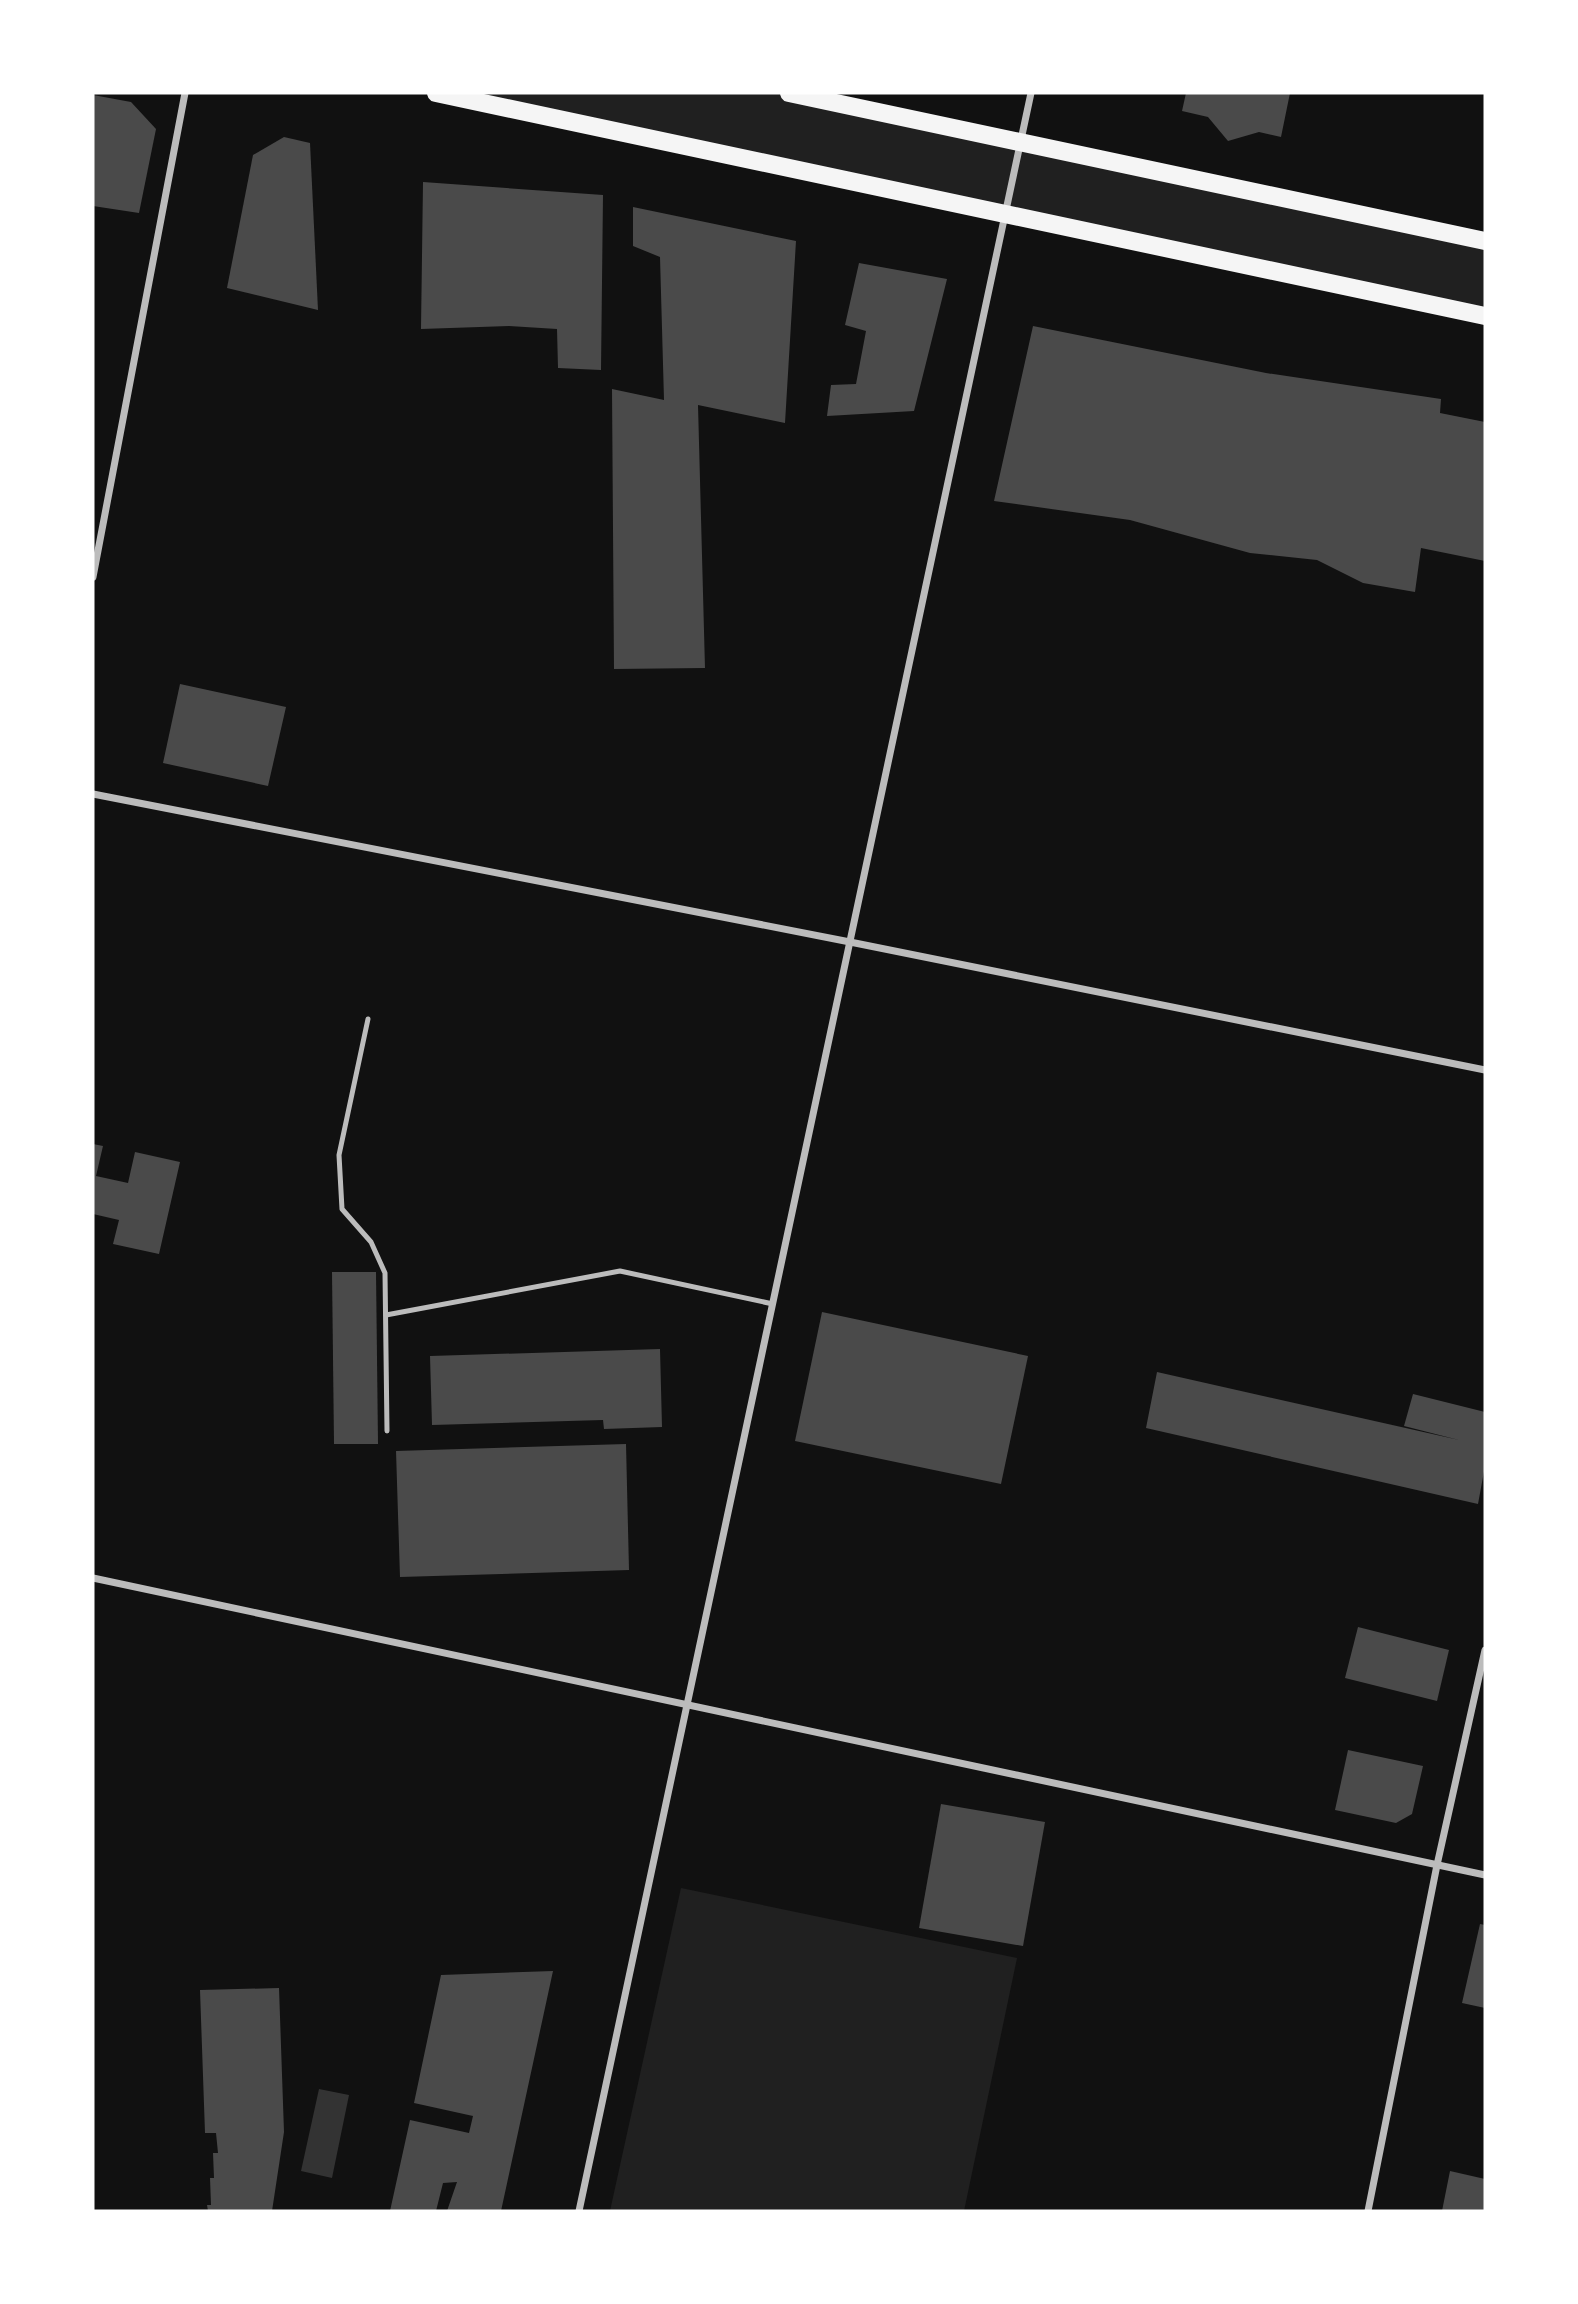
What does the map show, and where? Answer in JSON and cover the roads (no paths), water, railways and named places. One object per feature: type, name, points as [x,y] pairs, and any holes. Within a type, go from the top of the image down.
[{"type":"main road","points":[[436,93],[1485,316]]},
{"type":"main road","points":[[789,93],[1485,241]]},
{"type":"street","points":[[93,577],[185,93]]},
{"type":"street","points":[[579,2211],[1031,93]]},
{"type":"street","points":[[93,794],[1485,1070]]},
{"type":"street","points":[[93,1578],[1485,1875]]},
{"type":"street","points":[[1368,2211],[1437,1865],[1485,1650]]},
{"type":"lane","points":[[368,1019],[339,1155],[342,1209],[371,1242],[385,1273],[387,1431]]},
{"type":"lane","points":[[386,1315],[620,1271],[773,1304]]}]
